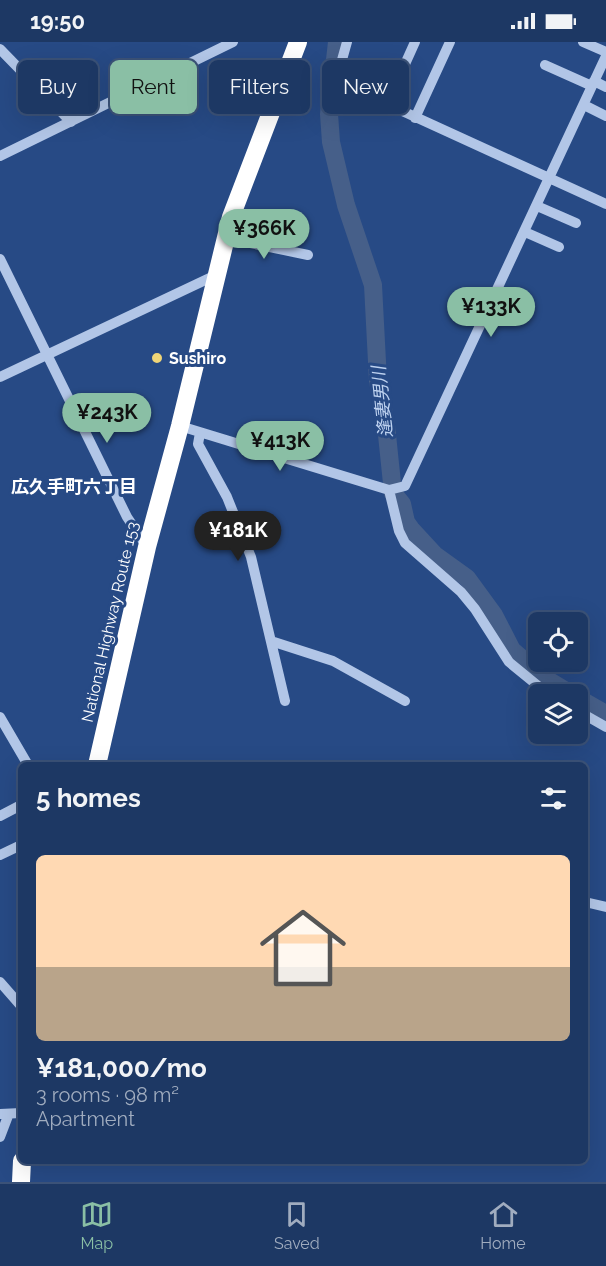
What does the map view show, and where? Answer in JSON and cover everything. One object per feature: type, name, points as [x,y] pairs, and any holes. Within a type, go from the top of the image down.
[{"type":"highway","name":"National Highway Route 153","points":[[98,762],[147,547],[180,426],[231,218],[298,42]]},
{"type":"highway","points":[[21,1182],[22,1164]]},
{"type":"street","points":[[0,156],[233,42]]},
{"type":"street","points":[[342,60],[347,42]]},
{"type":"street","points":[[408,60],[416,42]]},
{"type":"street","points":[[415,118],[450,42]]},
{"type":"street","points":[[180,426],[389,490],[405,486],[606,54],[583,42]]},
{"type":"street","points":[[0,49],[71,122]]},
{"type":"street","points":[[545,65],[606,87]]},
{"type":"street","points":[[584,105],[606,116]]},
{"type":"street","points":[[407,114],[606,204]]},
{"type":"street","points":[[537,206],[576,224]]},
{"type":"street","points":[[525,232],[559,247]]},
{"type":"street","points":[[226,238],[309,255]]},
{"type":"street","points":[[0,259],[127,517],[147,547]]},
{"type":"street","points":[[0,377],[216,275]]},
{"type":"street","points":[[201,433],[198,444],[227,497],[251,557],[285,701]]},
{"type":"street","points":[[389,490],[397,525],[405,543],[461,592],[478,613],[510,662],[536,684]]},
{"type":"street","points":[[271,641],[333,661],[405,701]]},
{"type":"street","points":[[0,717],[26,762]]},
{"type":"street","points":[[588,717],[606,727]]},
{"type":"street","points":[[0,816],[18,806]]},
{"type":"street","points":[[0,855],[18,846]]},
{"type":"street","points":[[588,903],[606,907]]},
{"type":"street","points":[[0,982],[18,1003]]},
{"type":"street","points":[[0,1137],[4,1115]]},
{"type":"waterway","name":"逢妻男川","points":[[337,42],[329,114],[331,142],[346,205],[373,285],[378,381],[386,425],[393,493],[402,504],[406,522],[411,529],[435,555],[467,578],[494,615],[512,650],[554,684]]},
{"type":"waterway","name":"逢妻男川","points":[[588,704],[606,714]]},
{"type":"place","name":"Sushiro","points":[[157,358]]},
{"type":"district","name":"広久手町六丁目","points":[[74,486]]}]
